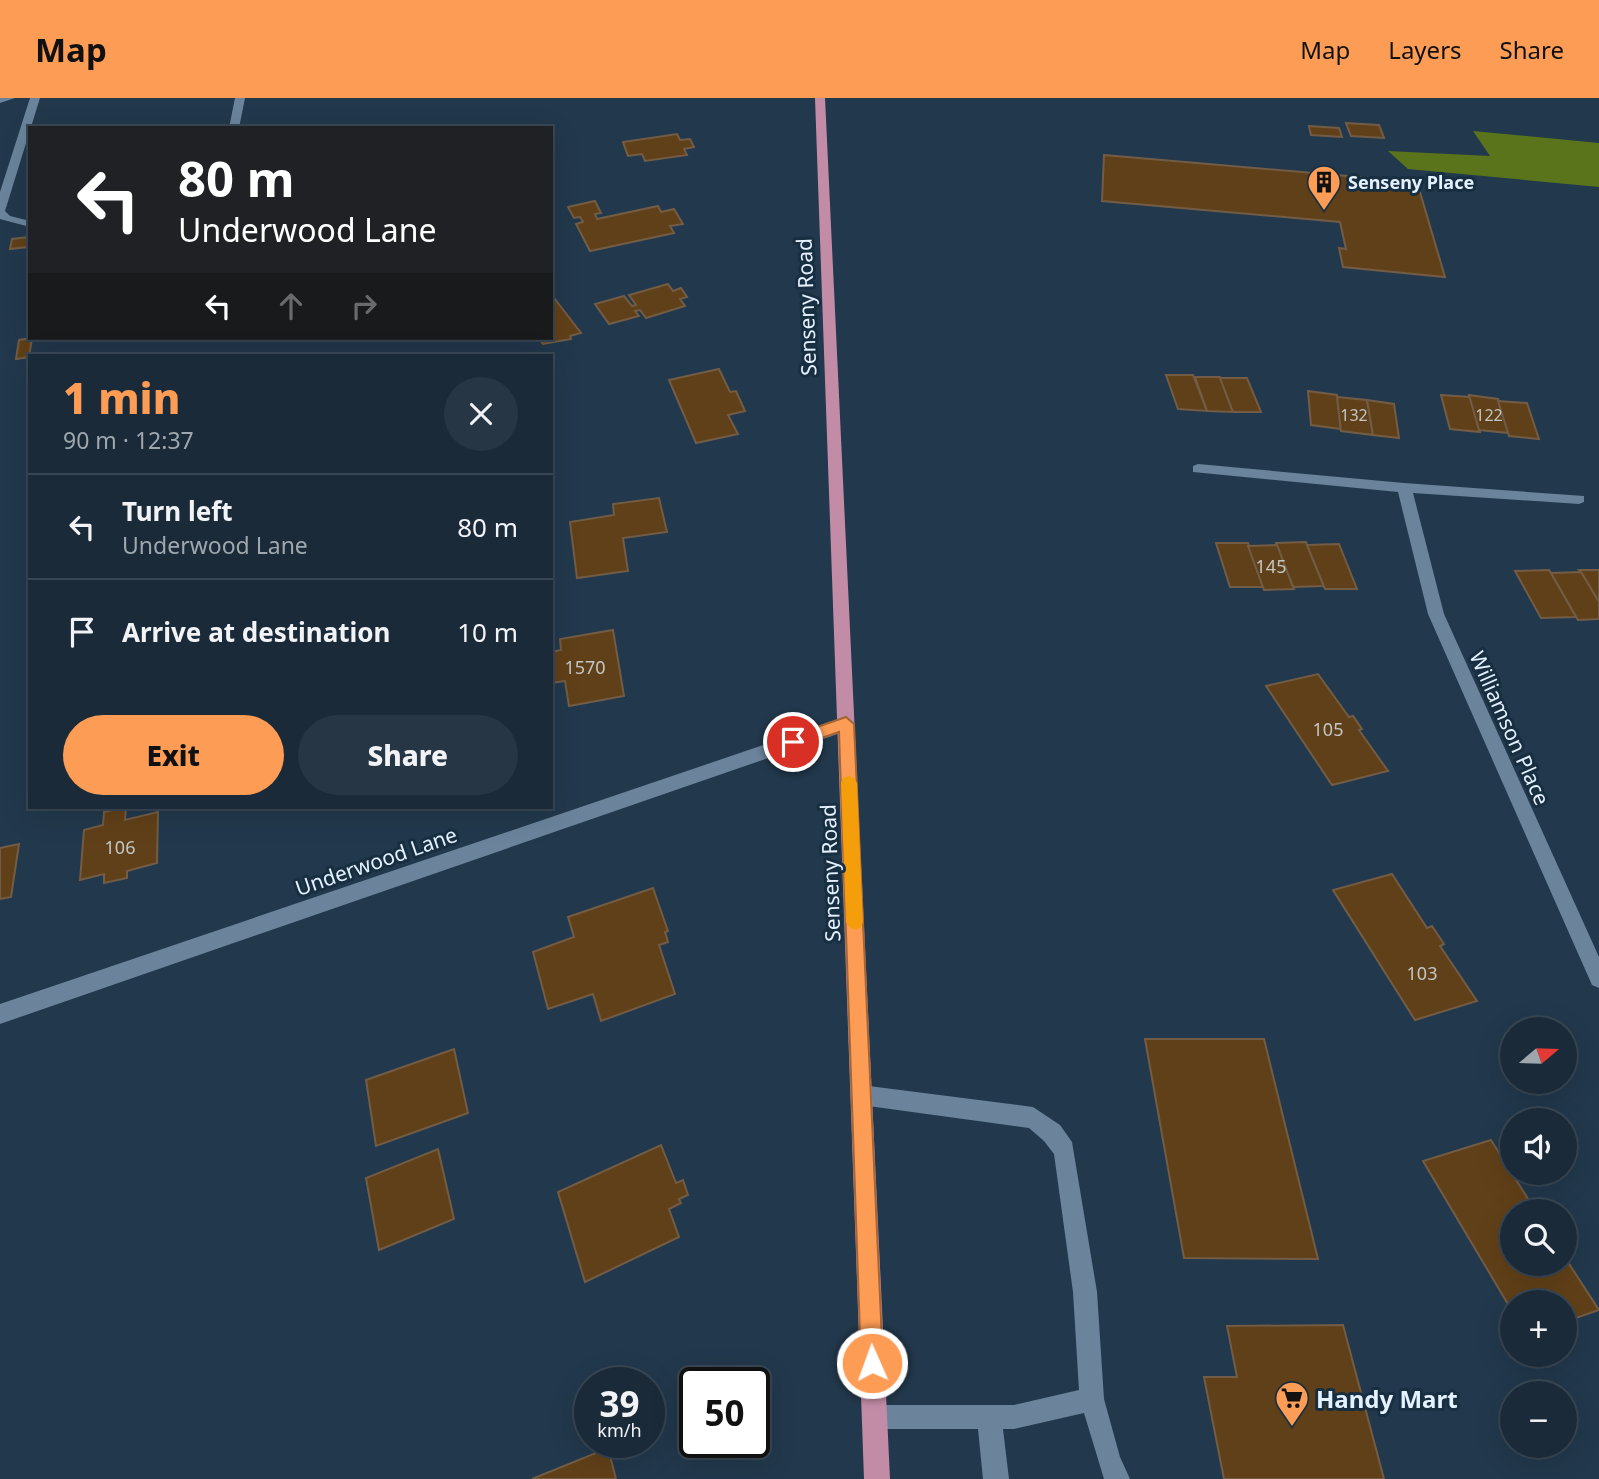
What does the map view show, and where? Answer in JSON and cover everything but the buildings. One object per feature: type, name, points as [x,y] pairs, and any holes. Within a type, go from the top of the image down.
[{"type":"main road","name":"Senseny Road","points":[[820,98],[877,1479]]},
{"type":"street","points":[[0,100],[10,98]]},
{"type":"street","points":[[28,223],[6,219],[0,211],[34,98]]},
{"type":"street","points":[[234,126],[240,98]]},
{"type":"street","points":[[1198,469],[1404,488],[1579,499]]},
{"type":"street","name":"Williamson Place","points":[[1404,488],[1436,614],[1599,979]]},
{"type":"street","name":"Underwood Lane","points":[[0,1014],[846,724]]},
{"type":"street","points":[[861,1095],[1033,1118],[1052,1133],[1064,1150],[1085,1292],[1093,1399],[1108,1458],[1117,1479]]},
{"type":"street","points":[[874,1416],[1014,1417],[1093,1399]]},
{"type":"street","points":[[989,1418],[996,1479]]},
{"type":"green space","points":[[1473,131],[1599,143],[1599,187],[1408,169],[1388,151],[1490,156]]},
{"type":"slow traffic","points":[[849,783],[855,922]]},
{"type":"place","name":"Senseny Place","points":[[1324,212]]},
{"type":"place","name":"Handy Mart","points":[[1292,1428]]},
{"type":"route","points":[[793,742],[846,724],[872,1363]]}]
